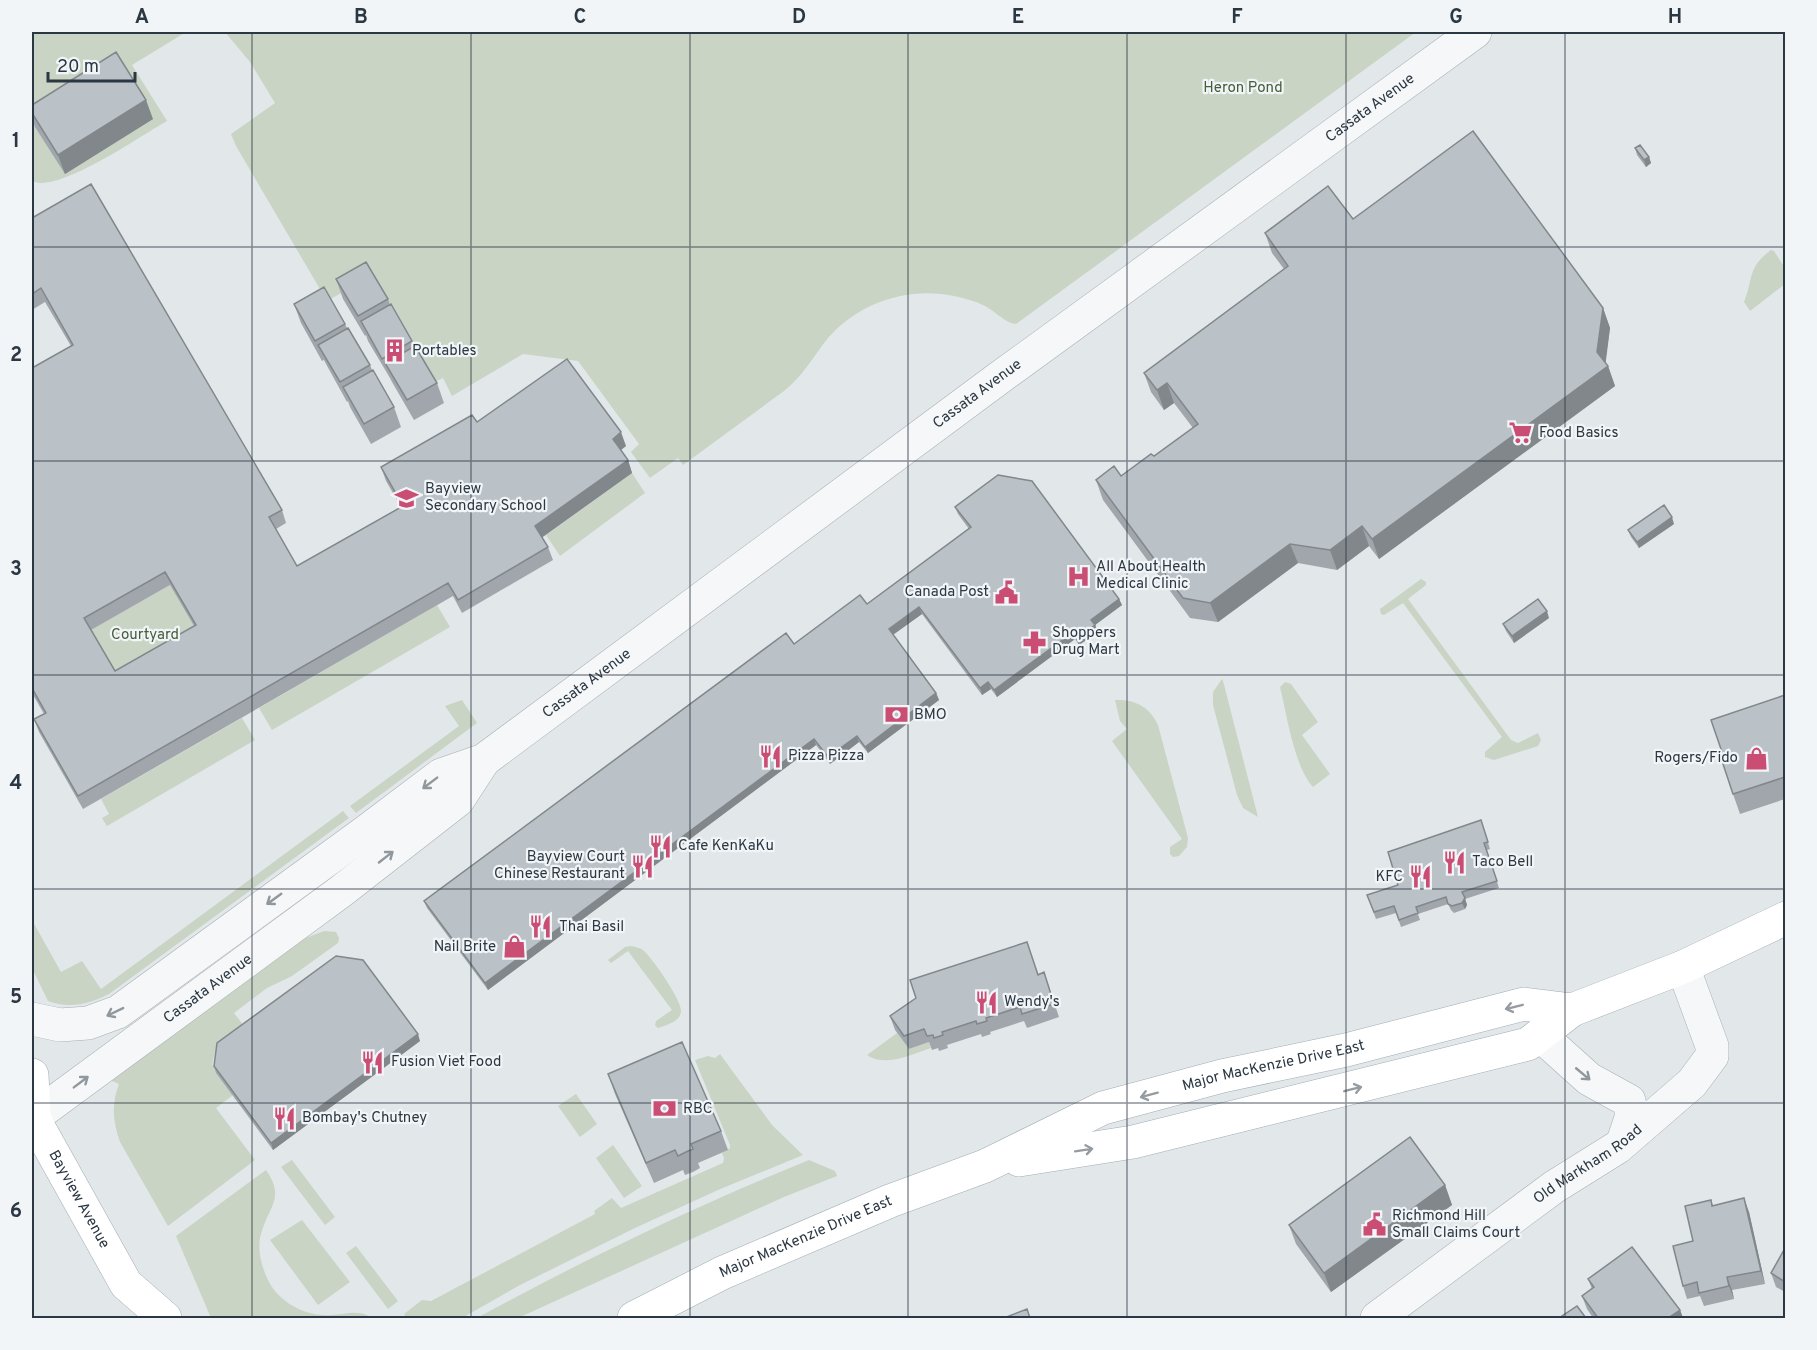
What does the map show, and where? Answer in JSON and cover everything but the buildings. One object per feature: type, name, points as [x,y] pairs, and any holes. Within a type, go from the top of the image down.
[{"type":"main road","name":"Major MacKenzie Drive East","points":[[985,1166],[1133,1142],[1528,1044],[1572,1010],[1683,967],[1785,918]]},
{"type":"main road","name":"Major MacKenzie Drive East","points":[[634,1318],[722,1273],[890,1201],[985,1166],[1103,1108],[1212,1078],[1346,1050],[1524,1004],[1572,1010]]},
{"type":"main road","name":"Bayview Avenue","points":[[32,1075],[32,1116],[126,1284],[165,1318]]},
{"type":"main road","name":"Bayview Avenue","points":[[126,1284],[129,1318]]},
{"type":"street","name":"Cassata Avenue","points":[[32,1019],[60,1025],[88,1023],[118,1012],[441,775],[484,760],[999,378],[1475,32]]},
{"type":"street","name":"Cassata Avenue","points":[[32,1116],[348,885],[458,800],[484,760]]},
{"type":"street","name":"Old Markham Road","points":[[1377,1318],[1554,1187],[1623,1142],[1692,1083],[1712,1056],[1712,1046],[1683,967]]},
{"type":"street","points":[[1540,1035],[1589,1079],[1629,1101],[1632,1115],[1623,1142]]},
{"type":"green space","points":[[32,32],[186,32],[132,65],[167,121],[79,172],[44,183],[32,181]]},
{"type":"green space","name":"Heron Pond","points":[[225,32],[1416,32],[1016,324],[977,303],[937,293],[919,293],[885,300],[854,315],[840,326],[802,373],[784,391],[683,465],[678,458],[650,478],[631,452],[639,444],[578,361],[523,354],[452,396],[443,378],[434,382],[373,275],[327,301],[231,134],[275,103],[250,62]]},
{"type":"green space","points":[[1771,250],[1785,268],[1785,284],[1750,311],[1744,302],[1752,273],[1758,262]]},
{"type":"green space","points":[[632,473],[645,493],[560,556],[546,535]]},
{"type":"green space","points":[[1421,579],[1426,582],[1426,585],[1408,599],[1511,740],[1518,743],[1538,733],[1541,740],[1538,746],[1494,760],[1485,757],[1485,752],[1502,737],[1403,603],[1384,615],[1381,614],[1380,609]]},
{"type":"green space","name":"Courtyard","points":[[170,585],[201,638],[120,685],[89,631]]},
{"type":"green space","points":[[437,605],[450,627],[272,730],[259,708]]},
{"type":"green space","points":[[1222,679],[1258,817],[1243,808],[1237,795],[1213,705],[1213,692]]},
{"type":"green space","points":[[1285,682],[1291,684],[1318,722],[1302,735],[1330,774],[1313,787],[1306,778],[1292,740],[1280,687]]},
{"type":"green space","points":[[462,700],[477,723],[356,813],[350,806],[459,726],[445,706]]},
{"type":"green space","points":[[1115,700],[1141,705],[1151,713],[1158,725],[1188,838],[1187,847],[1179,856],[1173,857],[1170,854],[1170,847],[1182,839],[1112,741],[1127,729],[1120,721]]},
{"type":"green space","points":[[242,718],[255,740],[107,826],[102,818],[109,814],[101,799]]},
{"type":"green space","points":[[343,811],[349,818],[109,994],[72,1005],[48,1001],[32,968],[32,920],[61,972],[82,961],[101,989]]},
{"type":"green space","points":[[324,931],[336,932],[339,938],[338,943],[292,976],[267,988],[234,1013],[244,1026],[216,1047],[212,1065],[217,1067],[216,1073],[233,1095],[216,1108],[255,1160],[168,1226],[120,1142],[114,1113],[119,1084],[112,1081],[117,1070],[303,939]]},
{"type":"green space","points":[[625,947],[641,949],[648,956],[673,990],[681,1012],[672,1023],[658,1028],[655,1025],[656,1021],[672,1010],[628,951],[611,963],[608,960]]},
{"type":"green space","points":[[897,1033],[909,1049],[929,1042],[931,1048],[891,1060],[874,1059],[867,1055]]},
{"type":"green space","points":[[720,1054],[772,1125],[803,1155],[635,1228],[520,1285],[462,1318],[407,1318],[404,1314],[422,1300],[431,1301],[595,1214],[594,1211],[612,1198],[621,1208],[723,1163],[722,1153],[730,1148],[730,1145],[695,1060],[708,1056],[715,1058]]},
{"type":"green space","points":[[576,1094],[597,1124],[580,1137],[558,1106]]},
{"type":"green space","points":[[613,1145],[642,1186],[624,1198],[596,1158]]},
{"type":"green space","points":[[292,1160],[335,1217],[325,1225],[281,1167]]},
{"type":"green space","points":[[809,1160],[835,1171],[837,1176],[784,1197],[518,1318],[477,1318],[641,1234]]},
{"type":"green space","points":[[266,1170],[275,1188],[275,1195],[261,1234],[259,1247],[263,1268],[277,1294],[291,1305],[307,1312],[324,1315],[357,1313],[372,1318],[211,1318],[176,1236]]},
{"type":"green space","points":[[302,1220],[350,1282],[318,1305],[270,1240]]},
{"type":"green space","points":[[356,1246],[398,1301],[388,1309],[346,1253]]},
{"type":"place","name":"Portables","points":[[394,351]]},
{"type":"place","name":"Food Basics","points":[[1521,433]]},
{"type":"place","name":"Bayview Secondary School","points":[[407,498]]},
{"type":"place","name":"All About Health Medical Clinic","points":[[1078,576]]},
{"type":"place","name":"Canada Post","points":[[1007,592]]},
{"type":"place","name":"Shoppers Drug Mart","points":[[1034,642]]},
{"type":"place","name":"BMO","points":[[896,715]]},
{"type":"place","name":"Pizza Pizza","points":[[770,756]]},
{"type":"place","name":"Rogers/Fido","points":[[1756,758]]},
{"type":"place","name":"Cafe KenKaKu","points":[[660,846]]},
{"type":"place","name":"Taco Bell","points":[[1454,862]]},
{"type":"place","name":"Bayview Court Chinese Restaurant","points":[[643,866]]},
{"type":"place","name":"KFC","points":[[1421,877]]},
{"type":"place","name":"Thai Basil","points":[[541,927]]},
{"type":"place","name":"Nail Brite","points":[[514,947]]},
{"type":"place","name":"Wendy's","points":[[986,1002]]},
{"type":"place","name":"Fusion Viet Food","points":[[373,1062]]},
{"type":"place","name":"RBC","points":[[665,1109]]},
{"type":"place","name":"Bombay's Chutney","points":[[284,1118]]},
{"type":"place","name":"Richmond Hill Small Claims Court","points":[[1374,1225]]}]
